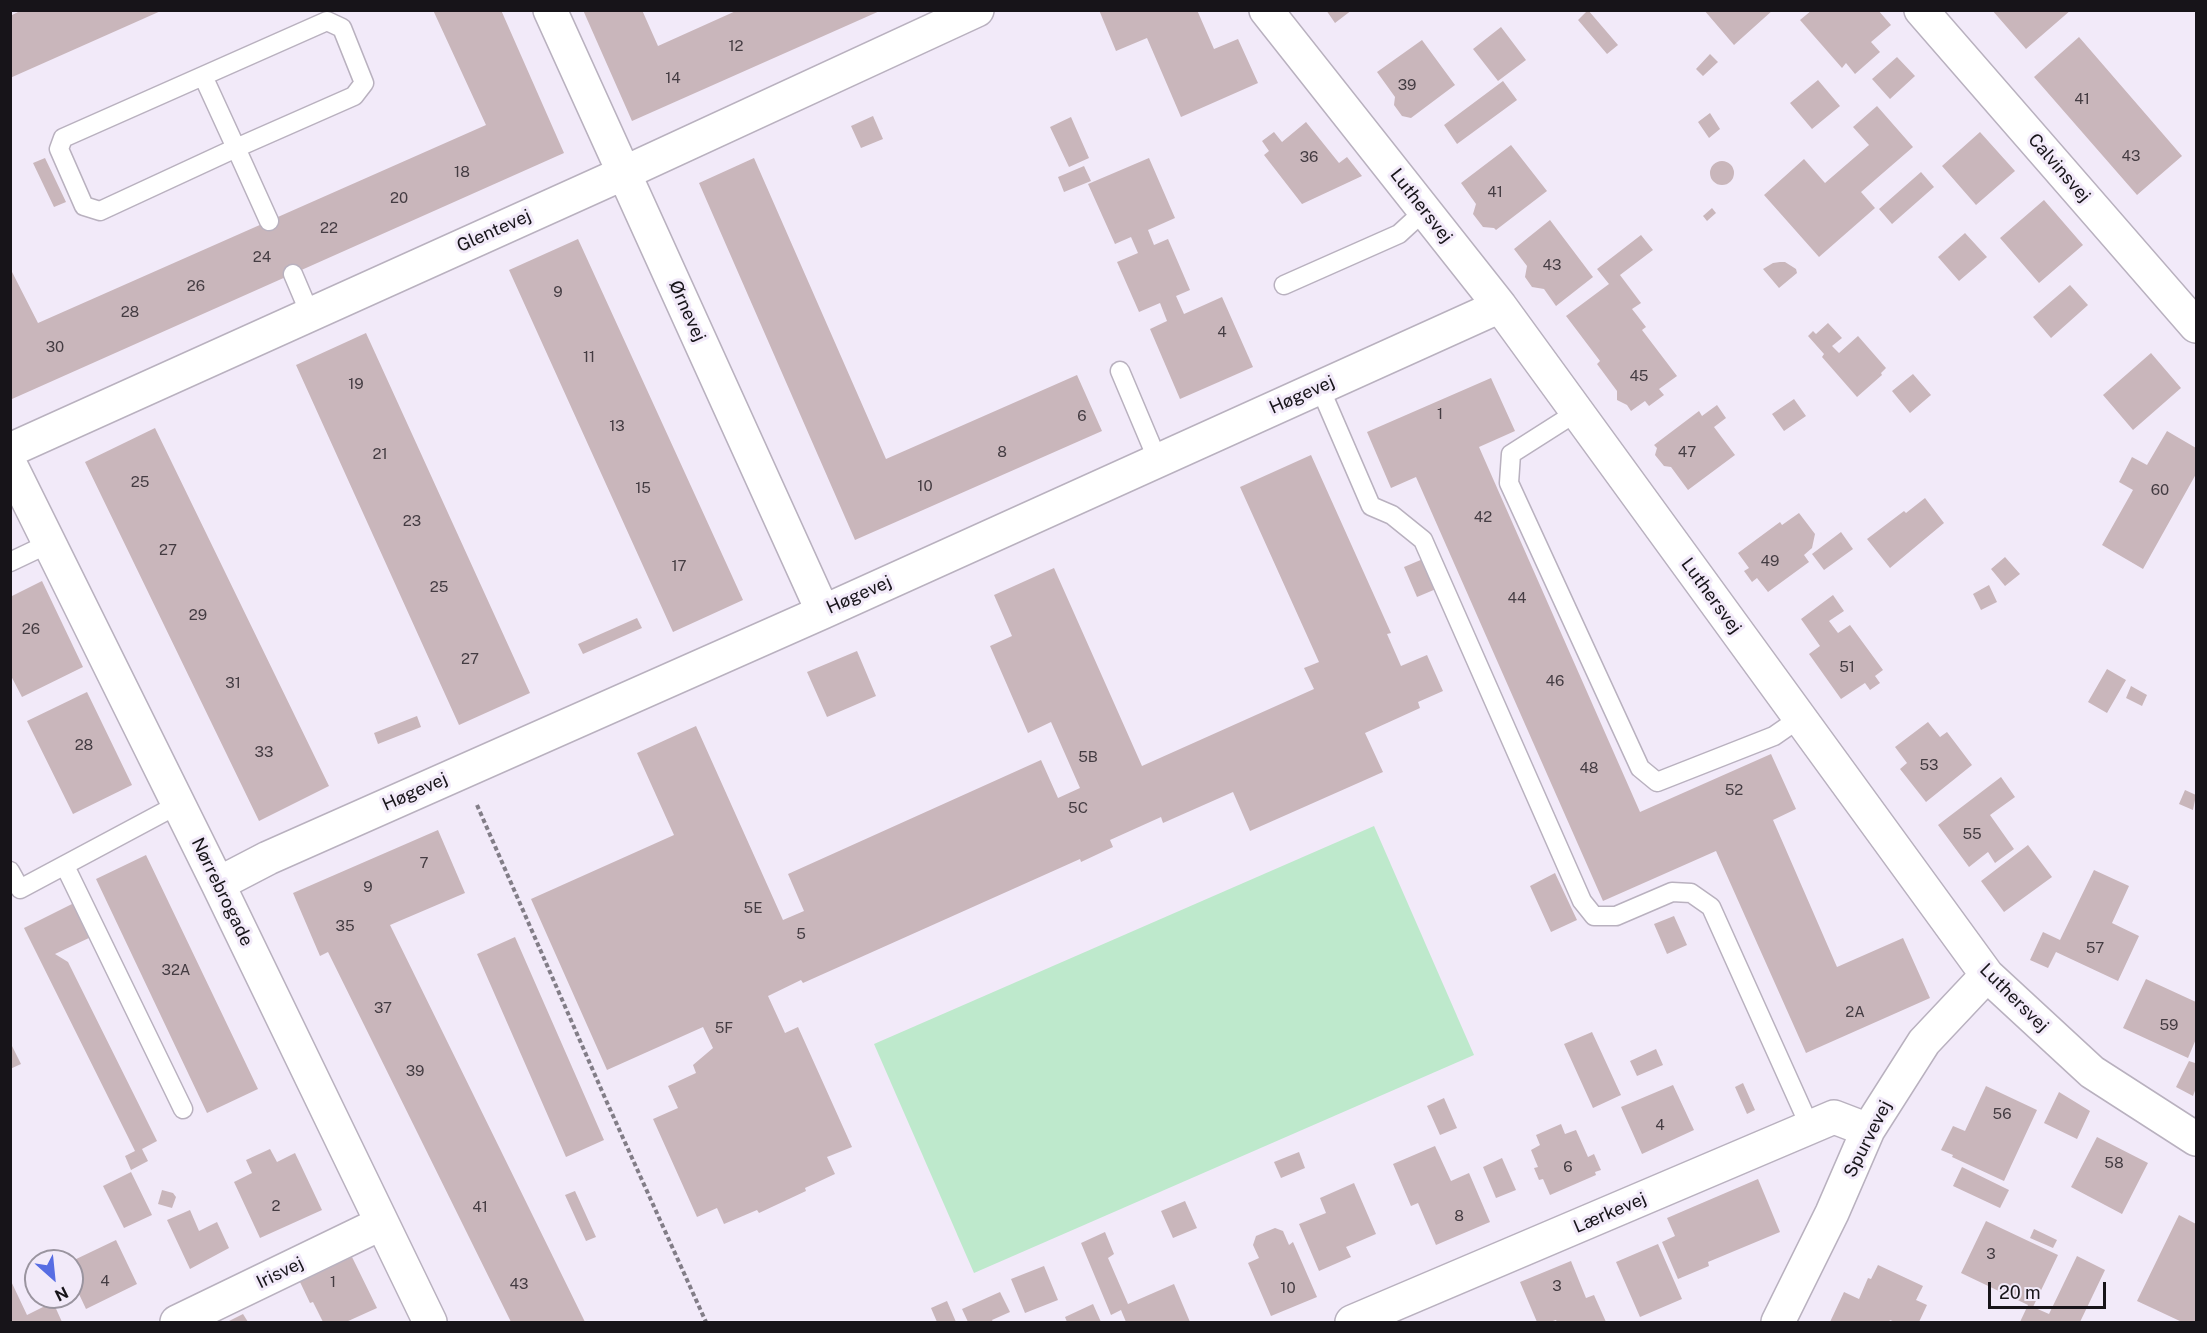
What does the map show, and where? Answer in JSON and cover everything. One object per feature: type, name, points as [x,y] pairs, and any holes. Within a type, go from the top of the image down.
[{"type":"street","name":"Ørnevej","points":[[550,10],[823,612]]},
{"type":"street","name":"Glentevej","points":[[10,450],[624,173],[977,10]]},
{"type":"street","name":"Luthersvej","points":[[1266,10],[1500,306],[1987,975],[2092,1072],[2196,1139]]},
{"type":"street","name":"Calvinsvej","points":[[1921,10],[2196,326]]},
{"type":"street","name":"Høgevej","points":[[218,884],[268,858],[823,612],[1500,306]]},
{"type":"street","name":"Nørrebrogade","points":[[10,464],[179,804],[430,1323]]},
{"type":"street","name":"Spurvevej","points":[[1778,1323],[1832,1213],[1868,1130],[1924,1042],[1987,975]]},
{"type":"street","name":"Lærkevej","points":[[1352,1323],[1834,1117],[1868,1130]]},
{"type":"street","name":"Irisvej","points":[[177,1323],[382,1223]]},
{"type":"lane","points":[[327,21],[342,28],[364,83],[354,96],[236,148],[100,211],[84,206],[59,149],[63,138],[327,21]]},
{"type":"lane","points":[[203,76],[269,220]]},
{"type":"lane","points":[[1284,285],[1399,234],[1424,211]]},
{"type":"lane","points":[[293,274],[310,314]]},
{"type":"lane","points":[[1120,371],[1158,460]]},
{"type":"lane","points":[[1320,387],[1371,506],[1392,515],[1423,540],[1582,901],[1594,916],[1616,916],[1672,892],[1691,893],[1711,907],[1810,1127]]},
{"type":"lane","points":[[1578,412],[1511,454],[1509,483],[1640,768],[1657,782],[1774,736],[1800,718]]},
{"type":"lane","points":[[10,562],[50,543]]},
{"type":"lane","points":[[10,871],[20,889],[179,804]]},
{"type":"lane","points":[[65,866],[183,1109]]},
{"type":"path","points":[[463,771],[520,908],[706,1323]]},
{"type":"green space","points":[[1374,826],[1474,1055],[974,1273],[874,1044]]},
{"type":"building","points":[[22,10],[163,10],[10,78],[10,16]]},
{"type":"building","points":[[433,10],[501,10],[564,153],[12,399],[10,268],[38,323],[486,125]]},
{"type":"building","points":[[583,10],[642,10],[658,46],[738,10],[882,10],[632,121]]},
{"type":"building","points":[[1099,10],[1197,10],[1214,49],[1238,39],[1258,83],[1181,117],[1147,38],[1116,51]]},
{"type":"building","points":[[1326,10],[1352,10],[1335,23]]},
{"type":"building","points":[[1588,10],[1618,45],[1607,54],[1578,20]]},
{"type":"building","points":[[1704,10],[1773,10],[1734,45]]},
{"type":"building","points":[[1812,10],[1878,10],[1891,25],[1871,42],[1880,52],[1855,74],[1846,63],[1842,68],[1800,20]]},
{"type":"building","points":[[1992,10],[2071,10],[2026,49]]},
{"type":"building","points":[[1501,27],[1526,60],[1498,81],[1473,49]]},
{"type":"building","points":[[2079,37],[2182,156],[2137,195],[2034,77]]},
{"type":"building","points":[[1422,40],[1455,85],[1411,118],[1402,116],[1394,105],[1395,97],[1377,72]]},
{"type":"building","points":[[1710,54],[1718,62],[1703,76],[1696,69]]},
{"type":"building","points":[[1897,57],[1915,76],[1890,99],[1872,79]]},
{"type":"building","points":[[1818,80],[1840,106],[1812,129],[1790,103]]},
{"type":"building","points":[[1503,81],[1517,100],[1457,144],[1444,125]]},
{"type":"building","points":[[1877,106],[1913,147],[1861,192],[1875,208],[1819,257],[1764,195],[1804,159],[1825,183],[1869,145],[1853,127]]},
{"type":"building","points":[[1710,113],[1720,129],[1709,138],[1698,122]]},
{"type":"building","points":[[873,116],[883,139],[861,148],[851,126]]},
{"type":"building","points":[[1071,117],[1089,158],[1069,167],[1050,127]]},
{"type":"building","points":[[1306,122],[1339,163],[1347,157],[1362,176],[1302,204],[1264,155],[1269,151],[1262,141],[1274,132],[1282,142]]},
{"type":"building","points":[[1980,132],[2015,171],[1976,205],[1942,166]]},
{"type":"building","points":[[1511,145],[1547,191],[1496,230],[1483,227],[1473,214],[1476,204],[1461,183]]},
{"type":"building","points":[[45,158],[66,202],[54,207],[33,163]]},
{"type":"building","points":[[754,158],[886,459],[1077,375],[1102,431],[855,540],[699,183]]},
{"type":"building","points":[[1149,158],[1175,218],[1148,230],[1154,245],[1168,239],[1190,290],[1176,296],[1184,314],[1222,297],[1253,367],[1180,399],[1150,329],[1167,321],[1160,303],[1139,312],[1117,262],[1138,253],[1131,237],[1115,244],[1088,184]]},
{"type":"building","points":[[1717,161],[1727,161],[1734,168],[1734,178],[1727,185],[1717,185],[1710,178],[1710,168]]},
{"type":"building","points":[[1084,166],[1091,181],[1064,192],[1058,177]]},
{"type":"building","points":[[1921,172],[1934,187],[1892,224],[1879,209]]},
{"type":"building","points":[[2044,200],[2083,245],[2039,283],[2000,238]]},
{"type":"building","points":[[1712,208],[1716,213],[1707,221],[1703,216]]},
{"type":"building","points":[[1550,220],[1593,277],[1556,306],[1544,289],[1532,287],[1525,277],[1527,266],[1514,249]]},
{"type":"building","points":[[1965,233],[1987,257],[1959,281],[1938,257]]},
{"type":"building","points":[[1641,235],[1653,250],[1620,275],[1641,303],[1632,309],[1646,327],[1642,330],[1677,376],[1659,389],[1664,395],[1649,406],[1645,401],[1631,411],[1627,405],[1617,400],[1617,391],[1597,364],[1600,361],[1566,316],[1609,284],[1597,269]]},
{"type":"building","points":[[578,239],[743,600],[673,632],[509,270]]},
{"type":"building","points":[[1785,262],[1796,269],[1797,273],[1779,288],[1763,269],[1773,263]]},
{"type":"building","points":[[2070,285],[2088,305],[2051,338],[2033,317]]},
{"type":"building","points":[[1828,323],[1842,338],[1832,346],[1839,353],[1858,336],[1886,368],[1881,373],[1882,375],[1857,397],[1822,357],[1824,354],[1808,336],[1813,331],[1816,334]]},
{"type":"building","points":[[366,333],[530,693],[459,725],[296,365]]},
{"type":"building","points":[[2151,353],[2181,388],[2133,430],[2103,395]]},
{"type":"building","points":[[1913,374],[1931,395],[1910,413],[1892,391]]},
{"type":"building","points":[[1491,378],[1515,431],[1479,447],[1640,812],[1771,754],[1796,809],[1773,820],[1837,967],[1903,938],[1930,998],[1806,1053],[1716,851],[1603,901],[1416,477],[1391,488],[1367,432]]},
{"type":"building","points":[[1794,399],[1806,416],[1784,431],[1772,414]]},
{"type":"building","points":[[1717,405],[1726,418],[1714,427],[1735,455],[1688,490],[1671,467],[1664,466],[1655,455],[1657,448],[1654,445],[1699,411],[1702,416]]},
{"type":"building","points":[[155,428],[329,786],[259,821],[85,462]]},
{"type":"building","points":[[2167,431],[2196,448],[2196,474],[2143,569],[2102,545],[2133,490],[2119,482],[2132,457],[2147,465]]},
{"type":"building","points":[[1311,455],[1391,633],[1387,634],[1401,666],[1427,655],[1443,691],[1418,702],[1420,708],[1365,733],[1383,772],[1250,831],[1233,792],[1163,823],[1161,817],[1110,840],[1113,847],[1081,862],[1080,859],[803,983],[801,980],[768,996],[785,1033],[798,1027],[852,1147],[827,1157],[835,1174],[805,1188],[806,1191],[759,1213],[757,1210],[724,1224],[717,1208],[697,1217],[653,1119],[678,1108],[668,1086],[696,1073],[693,1065],[713,1048],[703,1027],[607,1070],[531,899],[674,835],[637,753],[696,726],[783,920],[804,911],[788,874],[1041,760],[1058,798],[1080,788],[1051,722],[1028,733],[990,646],[1012,636],[994,595],[1054,568],[1142,766],[1314,689],[1304,668],[1319,662],[1240,487]]},
{"type":"building","points":[[1925,498],[1944,523],[1890,568],[1867,539]]},
{"type":"building","points":[[1799,513],[1815,534],[1812,548],[1804,555],[1809,562],[1768,592],[1757,578],[1752,582],[1744,571],[1749,568],[1738,553],[1780,522],[1782,525]]},
{"type":"building","points":[[1841,532],[1853,549],[1824,570],[1812,554]]},
{"type":"building","points":[[2005,557],[2020,574],[2005,586],[1991,569]]},
{"type":"building","points":[[1423,559],[1436,589],[1417,597],[1404,567]]},
{"type":"building","points":[[42,581],[83,667],[22,697],[10,674],[10,597]]},
{"type":"building","points":[[1989,585],[1997,602],[1981,610],[1973,594]]},
{"type":"building","points":[[1833,595],[1844,611],[1829,621],[1838,633],[1850,625],[1883,670],[1875,676],[1880,683],[1870,690],[1865,683],[1841,699],[1809,654],[1820,646],[1801,619]]},
{"type":"building","points":[[637,618],[642,628],[583,654],[578,644]]},
{"type":"building","points":[[857,651],[876,696],[827,717],[807,672]]},
{"type":"building","points":[[2107,669],[2126,680],[2107,713],[2088,702]]},
{"type":"building","points":[[2131,686],[2147,695],[2142,706],[2126,698]]},
{"type":"building","points":[[87,692],[132,785],[73,814],[27,721]]},
{"type":"building","points":[[417,716],[421,727],[378,744],[374,733]]},
{"type":"building","points":[[1928,722],[1940,737],[1947,732],[1972,765],[1926,802],[1900,769],[1907,763],[1895,747]]},
{"type":"building","points":[[2001,777],[2015,797],[1990,815],[2014,849],[1995,863],[1988,852],[1969,867],[1938,825]]},
{"type":"building","points":[[2185,790],[2196,795],[2193,810],[2179,804]]},
{"type":"building","points":[[438,830],[465,893],[390,925],[585,1322],[511,1322],[328,952],[320,956],[293,893]]},
{"type":"building","points":[[2028,845],[2052,877],[2004,912],[1981,881]]},
{"type":"building","points":[[146,855],[258,1089],[207,1113],[96,879]]},
{"type":"building","points":[[2094,870],[2129,886],[2112,923],[2139,936],[2118,981],[2056,952],[2048,968],[2030,960],[2043,932],[2060,940]]},
{"type":"building","points":[[1555,873],[1577,920],[1551,932],[1530,886]]},
{"type":"building","points":[[74,903],[91,937],[55,954],[68,962],[157,1141],[142,1149],[148,1161],[131,1170],[125,1156],[135,1151],[24,928]]},
{"type":"building","points":[[1674,916],[1687,945],[1667,954],[1654,924]]},
{"type":"building","points":[[515,937],[604,1140],[566,1157],[477,954]]},
{"type":"building","points":[[2146,979],[2196,1002],[2196,1039],[2188,1058],[2123,1028]]},
{"type":"building","points":[[1592,1032],[1621,1095],[1593,1108],[1564,1044]]},
{"type":"building","points":[[10,1042],[21,1064],[10,1069]]},
{"type":"building","points":[[1656,1049],[1663,1065],[1637,1076],[1630,1061]]},
{"type":"building","points":[[2196,1060],[2196,1088],[2193,1096],[2176,1087],[2189,1061],[2195,1063]]},
{"type":"building","points":[[1743,1083],[1755,1110],[1747,1114],[1735,1087]]},
{"type":"building","points":[[1673,1085],[1694,1130],[1642,1154],[1621,1107]]},
{"type":"building","points":[[1986,1086],[2037,1110],[2004,1181],[1941,1150],[1953,1126],[1965,1131]]},
{"type":"building","points":[[2059,1092],[2090,1111],[2077,1139],[2044,1123]]},
{"type":"building","points":[[1444,1098],[1457,1128],[1440,1135],[1427,1106]]},
{"type":"building","points":[[1561,1124],[1565,1134],[1576,1130],[1588,1157],[1594,1154],[1601,1170],[1595,1172],[1596,1175],[1550,1195],[1543,1179],[1539,1180],[1534,1168],[1538,1167],[1531,1150],[1540,1145],[1536,1135]]},
{"type":"building","points":[[2097,1137],[2148,1163],[2122,1214],[2071,1187]]},
{"type":"building","points":[[1435,1146],[1451,1181],[1469,1173],[1490,1222],[1436,1245],[1418,1203],[1411,1206],[1393,1164]]},
{"type":"building","points":[[270,1149],[277,1162],[295,1153],[322,1210],[260,1238],[234,1182],[252,1173],[246,1160]]},
{"type":"building","points":[[1299,1152],[1305,1168],[1281,1178],[1274,1162]]},
{"type":"building","points":[[1502,1158],[1516,1190],[1496,1198],[1483,1167]]},
{"type":"building","points":[[1962,1167],[2009,1190],[2000,1208],[1953,1186]]},
{"type":"building","points":[[131,1172],[152,1215],[124,1228],[103,1186]]},
{"type":"building","points":[[1758,1179],[1780,1232],[1708,1262],[1709,1266],[1678,1279],[1662,1242],[1675,1236],[1667,1218]]},
{"type":"building","points":[[1354,1183],[1376,1234],[1346,1247],[1351,1257],[1319,1271],[1299,1224],[1326,1213],[1320,1198]]},
{"type":"building","points":[[162,1190],[173,1193],[176,1197],[172,1208],[158,1204]]},
{"type":"building","points":[[575,1191],[596,1237],[586,1241],[565,1195]]},
{"type":"building","points":[[1185,1201],[1197,1228],[1173,1238],[1161,1211]]},
{"type":"building","points":[[190,1210],[199,1231],[217,1222],[229,1248],[190,1269],[167,1220]]},
{"type":"building","points":[[2179,1215],[2196,1224],[2196,1322],[2182,1322],[2137,1301]]},
{"type":"building","points":[[1986,1221],[2058,1255],[2033,1307],[2049,1314],[2077,1256],[2105,1270],[2080,1322],[2020,1322],[2028,1305],[1961,1273]]},
{"type":"building","points":[[1275,1228],[1283,1231],[1289,1245],[1293,1242],[1317,1297],[1271,1316],[1248,1263],[1259,1258],[1253,1245],[1256,1236]]},
{"type":"building","points":[[2034,1229],[2057,1240],[2053,1248],[2030,1238]]},
{"type":"building","points":[[1105,1232],[1114,1254],[1108,1258],[1128,1304],[1174,1284],[1190,1322],[1126,1322],[1121,1310],[1111,1315],[1081,1243]]},
{"type":"building","points":[[116,1240],[137,1284],[86,1309],[84,1305],[84,1255]]},
{"type":"building","points":[[1658,1244],[1682,1299],[1640,1317],[1616,1262]]},
{"type":"building","points":[[352,1257],[377,1308],[346,1322],[323,1322],[300,1282]]},
{"type":"building","points":[[1571,1261],[1586,1298],[1594,1295],[1606,1322],[1557,1322],[1556,1320],[1537,1322],[1520,1282]]},
{"type":"building","points":[[1878,1265],[1923,1286],[1916,1300],[1927,1305],[1919,1322],[1890,1320],[1889,1322],[1830,1322],[1844,1292],[1859,1299],[1868,1278],[1871,1279]]},
{"type":"building","points":[[1044,1266],[1058,1300],[1025,1313],[1011,1279]]},
{"type":"building","points":[[10,1279],[27,1315],[39,1309],[56,1309],[62,1322],[10,1322]]},
{"type":"building","points":[[1000,1292],[1010,1312],[992,1320],[993,1322],[968,1322],[962,1309]]},
{"type":"building","points":[[947,1301],[956,1322],[937,1322],[931,1308]]},
{"type":"building","points":[[1093,1304],[1101,1322],[1067,1322],[1065,1317]]},
{"type":"building","points":[[243,1314],[248,1322],[227,1322]]}]
